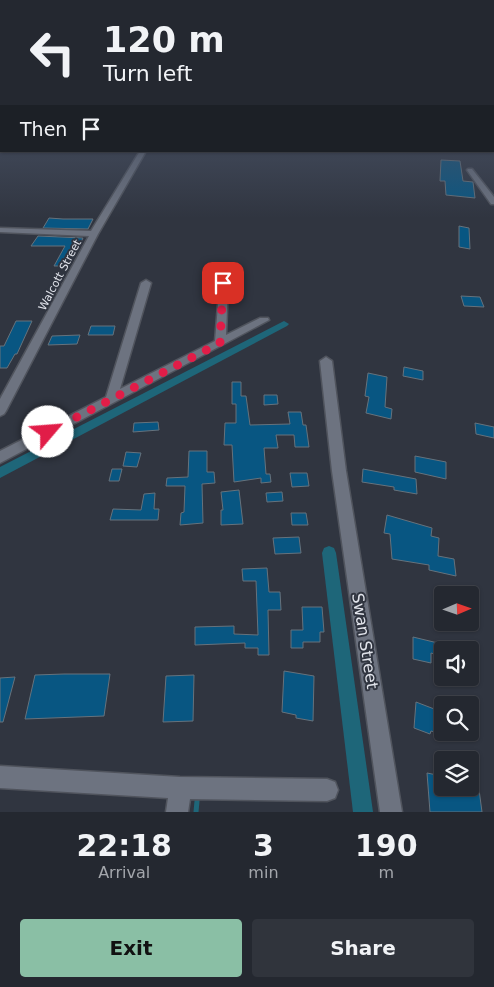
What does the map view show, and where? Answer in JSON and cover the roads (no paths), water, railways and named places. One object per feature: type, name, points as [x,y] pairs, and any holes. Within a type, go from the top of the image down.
[{"type":"street","name":"Walcott Street","points":[[0,411],[94,234],[142,152]]},
{"type":"street","points":[[470,170],[494,202]]},
{"type":"street","points":[[0,230],[94,234]]},
{"type":"street","points":[[111,399],[146,283]]},
{"type":"street","points":[[220,343],[223,283]]},
{"type":"street","points":[[0,457],[264,320]]},
{"type":"street","name":"Swan Street","points":[[326,361],[339,471],[391,812]]},
{"type":"street","points":[[0,777],[180,788],[327,790]]},
{"type":"street","points":[[177,812],[180,788]]},
{"type":"waterway","points":[[0,473],[284,324]]},
{"type":"waterway","points":[[329,553],[363,812]]},
{"type":"waterway","points":[[196,812],[197,801]]}]
